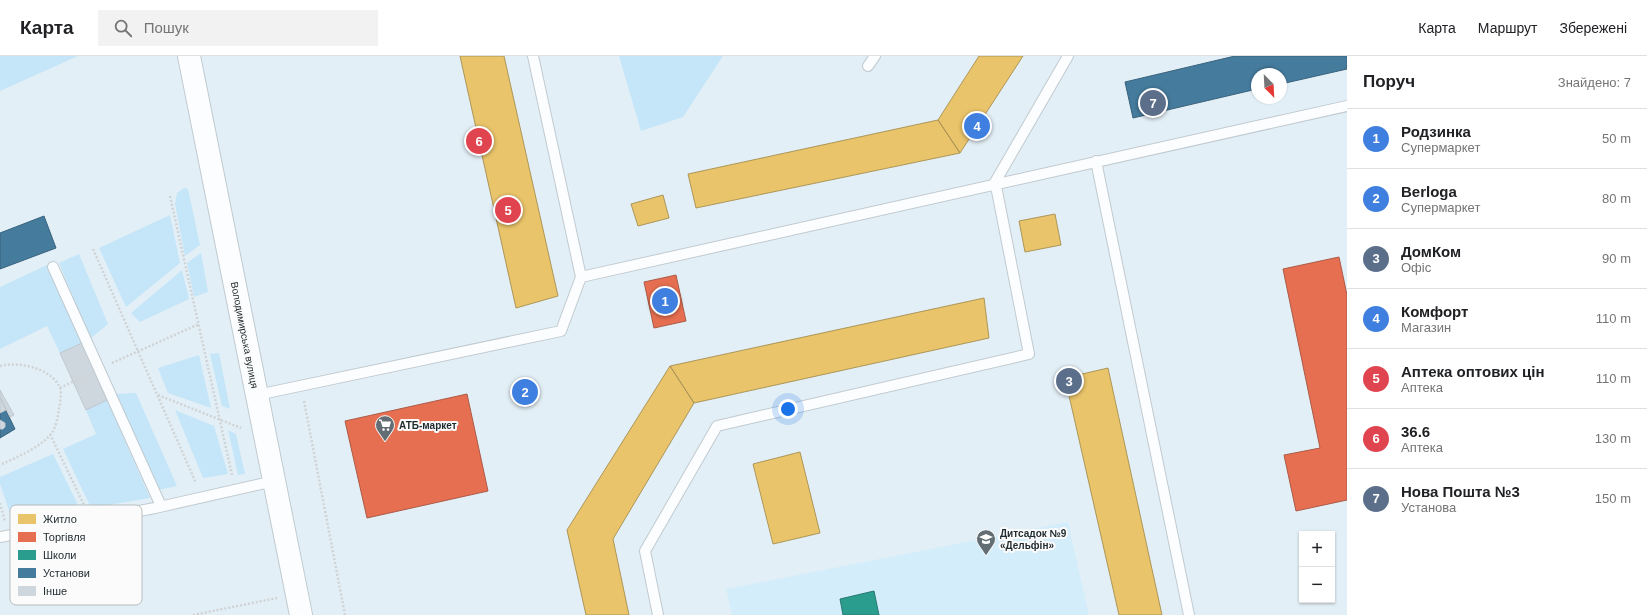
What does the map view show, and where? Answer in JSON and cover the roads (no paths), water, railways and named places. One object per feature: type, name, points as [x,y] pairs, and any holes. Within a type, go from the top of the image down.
[{"type":"street","name":"Володимирська вулиця","points":[[189,56],[301,615]]},
{"type":"lane","points":[[257,394],[561,331],[581,277],[533,56]]},
{"type":"lane","points":[[868,66],[875,56]]},
{"type":"lane","points":[[994,184],[1068,56]]},
{"type":"lane","points":[[581,277],[1347,106]]},
{"type":"lane","points":[[1096,162],[1189,615]]},
{"type":"lane","points":[[658,615],[645,551],[717,426],[1029,354],[997,191],[994,184]]},
{"type":"lane","points":[[53,267],[161,506]]},
{"type":"lane","points":[[142,510],[274,481]]},
{"type":"lane","points":[[0,537],[10,535]]},
{"type":"place","name":"Нова Пошта №3","points":[[1153,103]]},
{"type":"place","name":"Комфорт","points":[[977,126]]},
{"type":"place","name":"36.6","points":[[479,141]]},
{"type":"place","name":"Аптека оптових цін","points":[[508,210]]},
{"type":"place","name":"Родзинка","points":[[665,301]]},
{"type":"place","name":"ДомКом","points":[[1069,381]]},
{"type":"place","name":"Berloga","points":[[525,392]]},
{"type":"place","name":"АТБ-маркет","points":[[385,442]]},
{"type":"place","name":"Дитсадок №9 «Дельфiн»","points":[[986,556]]}]
